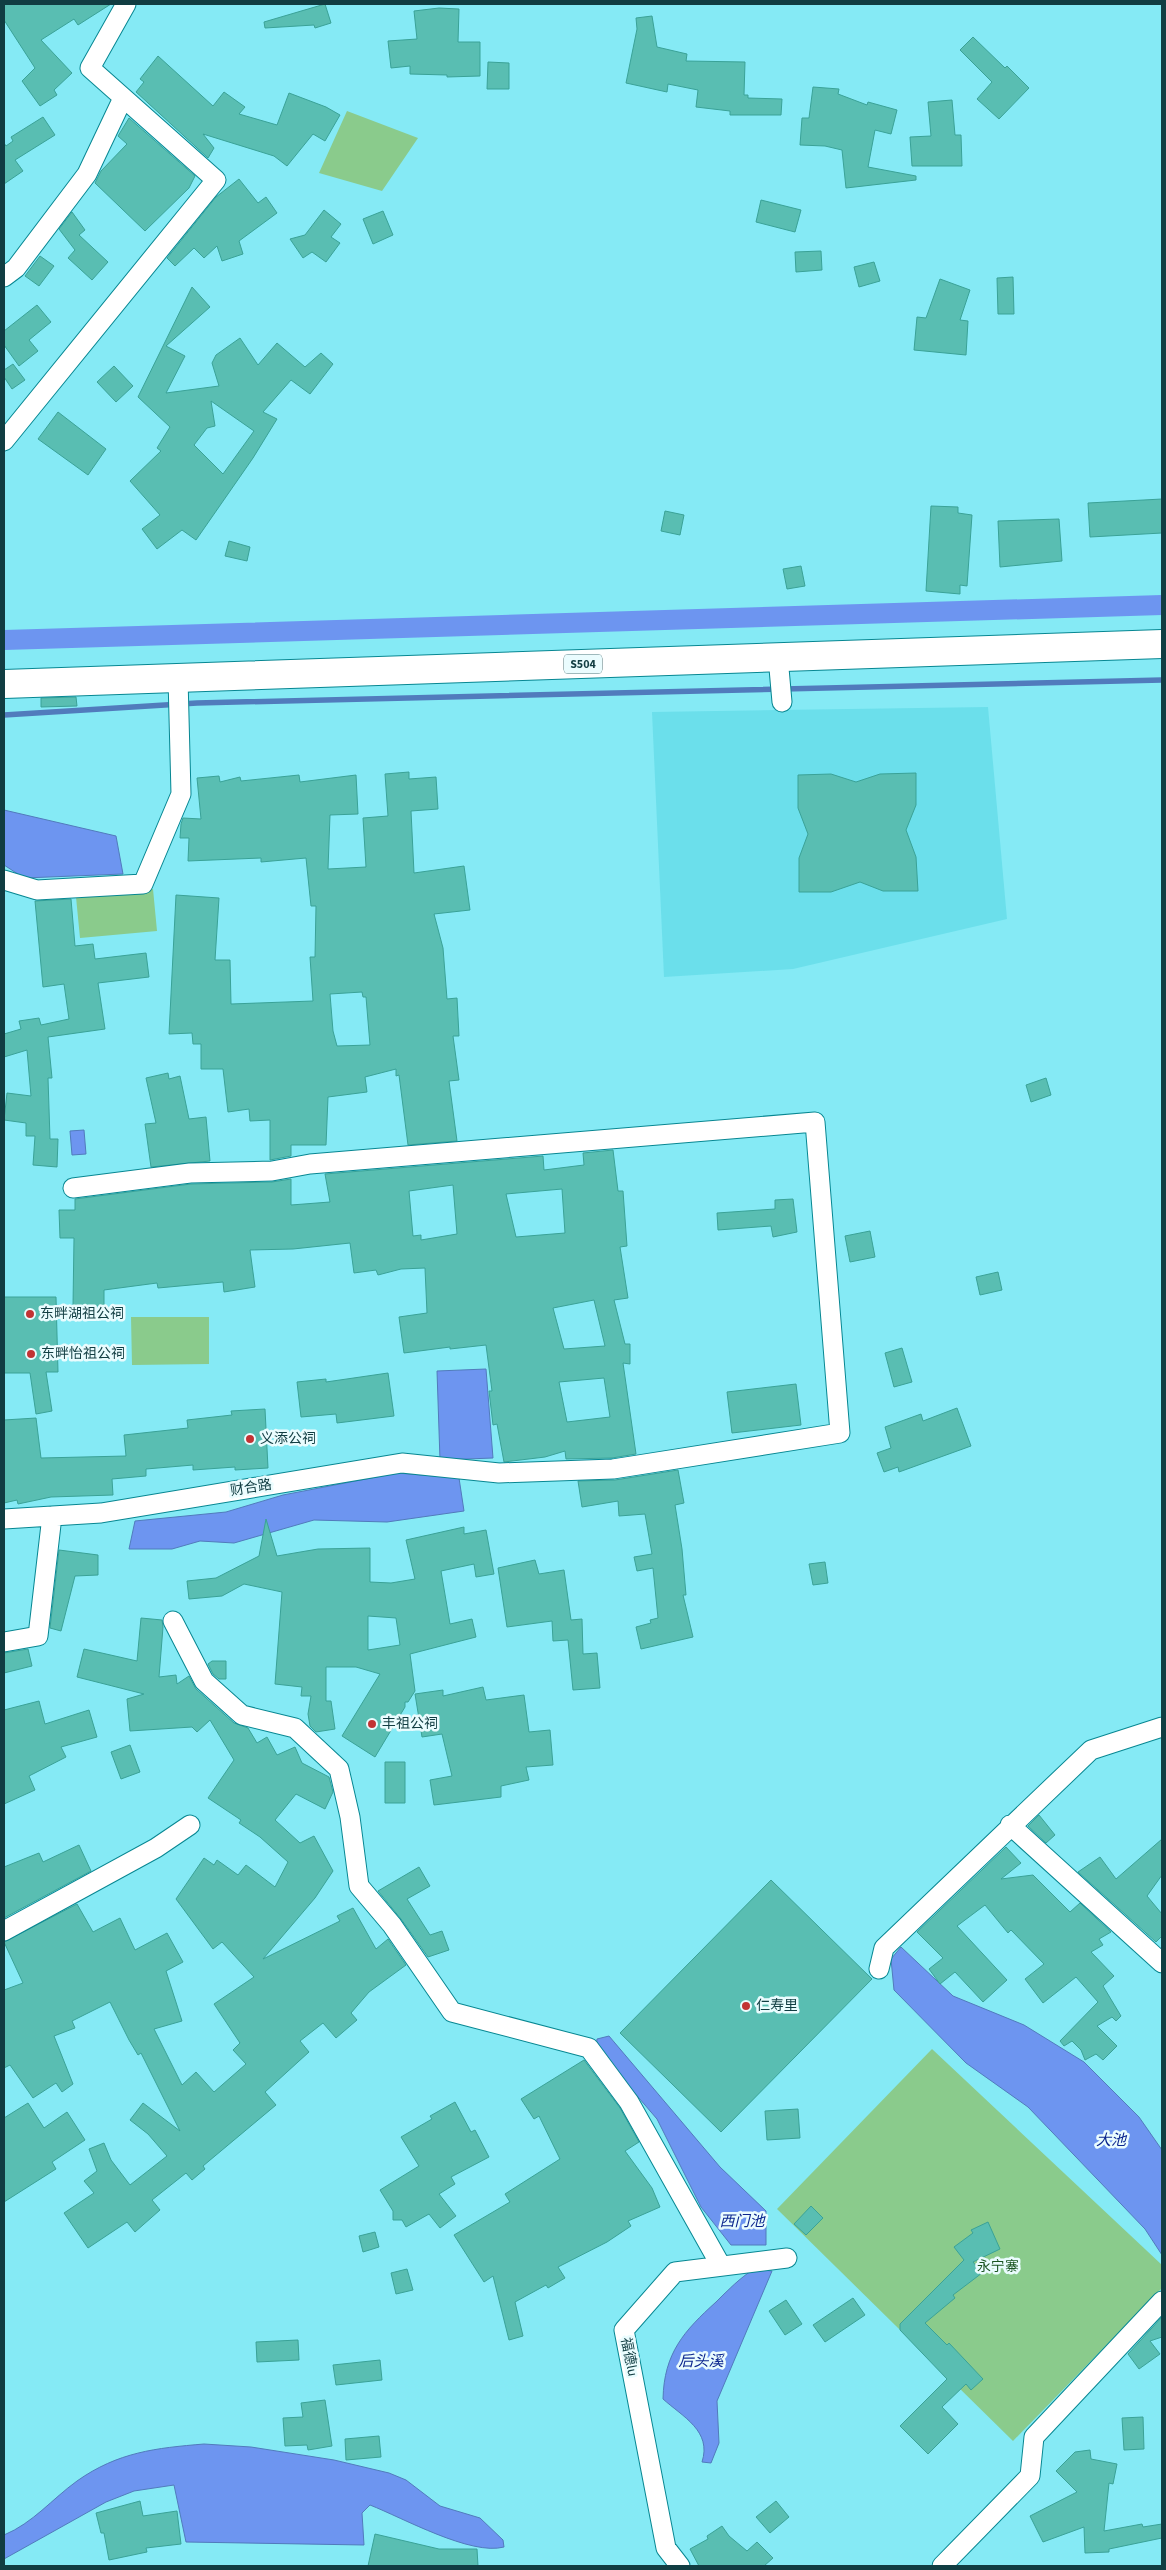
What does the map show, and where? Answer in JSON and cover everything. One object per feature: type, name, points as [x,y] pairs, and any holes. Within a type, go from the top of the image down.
[{"type":"main road","name":"S504","points":[[4,684],[178,685],[779,667],[1162,644]]},
{"type":"street","points":[[4,441],[216,180],[90,68],[126,4]]},
{"type":"street","points":[[4,277],[16,268],[86,174],[123,98]]},
{"type":"street","points":[[779,667],[782,702]]},
{"type":"street","points":[[4,880],[37,890],[143,884],[182,794],[178,685]]},
{"type":"street","name":"财合路","points":[[4,1519],[101,1513],[402,1463],[499,1473],[613,1469],[840,1433],[815,1122],[310,1164],[272,1171],[190,1173],[73,1188]]},
{"type":"street","points":[[4,1642],[38,1636],[52,1516]]},
{"type":"street","points":[[173,1621],[204,1681],[242,1714],[295,1728],[339,1769],[350,1817],[359,1886],[392,1925],[452,2012],[589,2048],[629,2102],[721,2266]]},
{"type":"street","points":[[879,1969],[884,1948],[1010,1825],[1091,1750],[1162,1727]]},
{"type":"street","points":[[4,1931],[156,1848],[190,1825]]},
{"type":"street","points":[[1010,1825],[1162,1964]]},
{"type":"street","name":"福德lu","points":[[680,2566],[666,2548],[624,2330],[675,2272],[787,2258]]},
{"type":"street","points":[[942,2566],[1030,2476],[1034,2437],[1162,2301]]},
{"type":"shaded area","points":[[988,707],[1007,919],[793,969],[664,977],[652,712]]},
{"type":"green space","points":[[347,111],[418,138],[382,191],[319,173]]},
{"type":"green space","points":[[153,889],[157,931],[80,938],[76,897]]},
{"type":"green space","points":[[131,1317],[209,1317],[209,1364],[132,1365]]},
{"type":"green space","name":"永宁寨","points":[[932,2049],[1162,2265],[1162,2288],[1013,2441],[777,2209]]},
{"type":"water","points":[[4,810],[116,836],[123,874],[24,878],[4,865]]},
{"type":"water","points":[[84,1130],[86,1154],[72,1155],[70,1131]]},
{"type":"water","points":[[486,1369],[493,1458],[440,1460],[437,1371]]},
{"type":"water","points":[[397,1473],[459,1478],[464,1511],[387,1522],[314,1520],[234,1543],[200,1541],[172,1549],[129,1549],[135,1521],[226,1512],[283,1495]]},
{"type":"water","name":"大池","points":[[901,1947],[953,1996],[1024,2025],[1084,2062],[1139,2117],[1162,2150],[1162,2255],[1145,2229],[1028,2107],[966,2063],[894,1990],[891,1959]]},
{"type":"water","name":"西门池","points":[[609,2036],[720,2167],[766,2211],[766,2245],[731,2245],[701,2207],[657,2119],[596,2048],[597,2039]]},
{"type":"water","name":"后头溪","points":[[754,2269],[772,2271],[717,2401],[719,2443],[711,2463],[702,2462],[704,2451],[699,2433],[687,2419],[663,2399],[667,2369],[685,2333],[734,2284]]},
{"type":"water","points":[[204,2444],[251,2447],[334,2460],[389,2473],[406,2480],[440,2506],[480,2518],[503,2540],[504,2547],[474,2546],[456,2541],[370,2505],[362,2513],[364,2545],[186,2542],[174,2485],[134,2491],[106,2502],[4,2559],[4,2535],[24,2524],[92,2471],[138,2453],[170,2447]]},
{"type":"building","points":[[4,4],[111,4],[78,25],[74,19],[41,40],[72,73],[54,90],[57,95],[40,106],[22,81],[35,68],[4,20]]},
{"type":"building","points":[[325,4],[331,23],[315,28],[314,25],[265,28],[264,22]]},
{"type":"building","points":[[439,8],[459,9],[458,42],[480,42],[480,76],[447,77],[447,75],[410,74],[410,66],[391,68],[388,41],[417,39],[414,11]]},
{"type":"building","points":[[652,16],[657,47],[687,54],[686,61],[745,62],[744,95],[748,95],[748,98],[782,99],[781,115],[730,115],[730,111],[696,107],[698,90],[668,84],[667,92],[626,83],[637,29],[636,18]]},
{"type":"building","points":[[973,37],[1029,88],[999,119],[977,99],[992,82],[960,50]]},
{"type":"building","points":[[158,56],[213,106],[224,92],[245,107],[239,114],[277,125],[289,93],[326,107],[340,115],[325,141],[313,134],[287,166],[274,156],[203,134],[214,148],[208,158],[136,92],[144,82],[140,79]]},
{"type":"building","points":[[488,62],[509,63],[509,89],[487,89]]},
{"type":"building","points":[[813,87],[839,89],[838,94],[867,105],[868,102],[897,110],[891,134],[875,130],[868,167],[916,176],[916,180],[846,188],[842,150],[825,146],[800,145],[802,118],[809,118]]},
{"type":"building","points":[[952,100],[955,135],[961,135],[962,166],[912,166],[910,137],[931,136],[928,102]]},
{"type":"building","points":[[43,117],[55,135],[15,160],[23,171],[4,184],[4,143],[6,146],[13,141],[11,137]]},
{"type":"building","points":[[129,118],[195,176],[189,188],[145,231],[95,183],[101,171],[127,144],[118,136]]},
{"type":"building","points":[[239,179],[258,203],[266,197],[277,213],[239,241],[243,254],[222,261],[217,246],[204,258],[194,248],[175,266],[167,258],[216,197]]},
{"type":"building","points":[[761,200],[801,210],[795,232],[756,222]]},
{"type":"building","points":[[324,210],[341,224],[331,237],[340,243],[326,262],[312,252],[303,258],[290,239],[305,235]]},
{"type":"building","points":[[383,211],[393,235],[373,244],[363,219]]},
{"type":"building","points":[[72,212],[85,230],[79,235],[108,262],[92,280],[68,258],[75,250],[59,229]]},
{"type":"building","points":[[821,251],[822,270],[796,272],[795,252]]},
{"type":"building","points":[[40,256],[54,266],[39,286],[25,276]]},
{"type":"building","points":[[874,262],[880,281],[859,287],[854,267]]},
{"type":"building","points":[[1013,277],[1014,314],[998,314],[997,278]]},
{"type":"building","points":[[940,279],[970,290],[960,320],[968,321],[966,355],[914,350],[917,317],[926,318]]},
{"type":"building","points":[[192,287],[210,307],[166,346],[185,356],[166,393],[219,386],[212,363],[216,355],[240,338],[258,365],[277,343],[305,367],[321,353],[333,364],[310,394],[291,380],[263,412],[277,419],[253,458],[196,540],[182,530],[157,549],[142,529],[160,515],[130,481],[161,451],[157,448],[170,427],[138,397]],"holes":[[[211,401],[254,431],[223,474],[194,445],[207,428],[215,426]]]},
{"type":"building","points":[[37,305],[51,322],[29,340],[38,351],[19,366],[4,345],[4,331]]},
{"type":"building","points":[[13,364],[25,380],[12,389],[4,377],[4,370]]},
{"type":"building","points":[[114,366],[133,386],[116,402],[97,382]]},
{"type":"building","points":[[58,412],[106,449],[88,475],[38,439]]},
{"type":"building","points":[[1162,499],[1162,533],[1090,537],[1088,503]]},
{"type":"building","points":[[931,506],[958,507],[958,513],[972,515],[967,586],[960,585],[960,594],[926,591]]},
{"type":"building","points":[[665,511],[684,515],[680,535],[661,531]]},
{"type":"building","points":[[1059,519],[1062,561],[1000,567],[998,521]]},
{"type":"building","points":[[229,541],[250,547],[247,561],[225,556]]},
{"type":"building","points":[[801,566],[805,586],[787,589],[783,569]]},
{"type":"building","points":[[76,697],[77,706],[41,707],[41,698]]},
{"type":"building","points":[[409,772],[409,779],[436,777],[438,809],[411,811],[414,873],[464,866],[470,910],[434,914],[443,948],[447,999],[457,998],[459,1036],[453,1036],[459,1080],[449,1081],[457,1141],[408,1145],[399,1075],[396,1076],[396,1069],[365,1077],[367,1092],[328,1097],[326,1145],[291,1145],[291,1156],[270,1160],[270,1120],[250,1121],[249,1109],[228,1112],[223,1069],[201,1069],[201,1044],[193,1044],[192,1033],[169,1034],[176,895],[219,898],[215,960],[230,960],[231,1004],[313,1001],[310,957],[315,957],[316,906],[311,906],[306,858],[261,862],[261,858],[188,861],[189,838],[180,838],[181,824],[183,818],[201,819],[197,778],[219,776],[220,782],[240,777],[241,781],[299,775],[300,782],[356,775],[358,814],[330,815],[328,869],[366,867],[363,818],[388,816],[385,774]],"holes":[[[362,992],[363,997],[366,997],[370,1045],[337,1046],[333,1031],[330,994]]]},
{"type":"building","points":[[916,773],[916,805],[906,830],[916,857],[918,891],[883,891],[860,882],[831,892],[799,892],[799,858],[808,834],[798,808],[798,775],[831,774],[856,782],[880,774]]},
{"type":"building","points":[[71,899],[75,946],[93,944],[95,959],[146,953],[149,977],[98,983],[105,1029],[48,1037],[52,1078],[48,1078],[50,1139],[58,1139],[57,1167],[33,1165],[35,1136],[26,1136],[26,1123],[4,1120],[7,1093],[31,1096],[27,1050],[4,1057],[4,1034],[21,1029],[19,1021],[39,1018],[41,1025],[69,1019],[64,984],[43,987],[35,901]]},
{"type":"building","points":[[168,1073],[169,1079],[180,1076],[189,1119],[206,1117],[210,1161],[151,1167],[145,1124],[156,1123],[146,1078]]},
{"type":"building","points":[[1046,1078],[1051,1095],[1031,1102],[1026,1085]]},
{"type":"building","points":[[613,1150],[618,1191],[623,1191],[627,1246],[620,1247],[628,1298],[614,1300],[625,1344],[630,1344],[630,1364],[623,1363],[636,1454],[612,1458],[566,1459],[565,1451],[545,1457],[504,1462],[497,1424],[493,1425],[489,1391],[492,1391],[486,1345],[450,1349],[450,1347],[404,1353],[399,1317],[427,1313],[425,1268],[401,1269],[378,1275],[376,1270],[354,1273],[350,1243],[293,1249],[250,1250],[255,1287],[224,1292],[223,1282],[158,1288],[157,1283],[104,1290],[104,1306],[73,1306],[74,1238],[60,1238],[59,1210],[75,1210],[75,1199],[191,1184],[272,1182],[291,1179],[291,1205],[330,1202],[325,1174],[543,1156],[544,1170],[584,1165],[583,1153]],"holes":[[[453,1185],[457,1234],[421,1240],[421,1235],[413,1236],[409,1191]],[[562,1189],[565,1233],[516,1237],[506,1194]],[[594,1300],[605,1346],[564,1349],[553,1308]],[[604,1378],[610,1417],[567,1422],[559,1382]]]},
{"type":"building","points":[[793,1199],[797,1232],[773,1237],[771,1226],[718,1230],[717,1213],[775,1209],[775,1200]]},
{"type":"building","points":[[870,1231],[875,1257],[850,1262],[845,1236]]},
{"type":"building","points":[[998,1272],[1002,1290],[980,1295],[976,1277]]},
{"type":"building","points":[[4,1297],[56,1297],[58,1372],[46,1372],[52,1411],[36,1414],[30,1373],[4,1373]]},
{"type":"building","points":[[902,1348],[912,1382],[894,1387],[885,1353]]},
{"type":"building","points":[[388,1373],[394,1416],[337,1423],[336,1414],[301,1417],[297,1382],[326,1379],[326,1382]]},
{"type":"building","points":[[796,1384],[801,1425],[732,1433],[727,1392]]},
{"type":"building","points":[[957,1408],[971,1446],[899,1472],[898,1467],[884,1472],[877,1453],[891,1448],[885,1427],[921,1414],[923,1421]]},
{"type":"building","points":[[265,1409],[268,1468],[235,1470],[235,1467],[193,1470],[193,1465],[146,1469],[146,1476],[112,1479],[113,1495],[51,1497],[18,1504],[17,1500],[4,1503],[4,1420],[36,1418],[41,1458],[126,1456],[124,1435],[188,1428],[187,1420],[232,1415],[231,1411]]},
{"type":"building","points":[[678,1470],[684,1503],[675,1505],[682,1549],[686,1595],[683,1595],[693,1637],[641,1649],[636,1627],[651,1623],[650,1620],[658,1618],[653,1568],[637,1571],[634,1557],[652,1554],[645,1514],[619,1516],[618,1501],[582,1507],[578,1481],[615,1480]]},
{"type":"building","points":[[266,1519],[277,1556],[318,1549],[370,1548],[370,1582],[391,1583],[415,1579],[406,1540],[464,1527],[464,1534],[486,1530],[494,1574],[476,1577],[474,1564],[441,1571],[450,1624],[472,1619],[476,1637],[410,1654],[415,1691],[408,1702],[405,1702],[405,1707],[375,1757],[342,1736],[380,1674],[356,1667],[326,1667],[326,1701],[331,1701],[335,1729],[316,1732],[310,1726],[308,1714],[311,1696],[301,1696],[302,1687],[275,1684],[282,1592],[244,1584],[222,1596],[189,1599],[187,1581],[216,1578],[259,1556]],"holes":[[[368,1616],[396,1618],[400,1645],[368,1650]]]},
{"type":"building","points":[[59,1550],[98,1555],[98,1575],[75,1576],[61,1631],[50,1628]]},
{"type":"building","points":[[535,1560],[539,1574],[564,1570],[571,1620],[582,1619],[583,1654],[597,1653],[600,1688],[573,1690],[568,1640],[553,1641],[552,1621],[507,1627],[498,1568]]},
{"type":"building","points":[[825,1562],[828,1583],[813,1585],[809,1564]]},
{"type":"building","points":[[141,1618],[162,1620],[159,1677],[176,1675],[177,1684],[189,1676],[196,1689],[234,1723],[248,1728],[257,1743],[267,1737],[277,1755],[295,1747],[302,1763],[329,1777],[333,1792],[325,1809],[296,1794],[275,1820],[300,1843],[314,1836],[333,1871],[315,1898],[263,1959],[340,1921],[337,1916],[353,1908],[376,1949],[388,1939],[406,1965],[369,1992],[351,2013],[357,2020],[336,2038],[323,2023],[300,2041],[309,2052],[265,2092],[276,2105],[203,2166],[205,2169],[192,2180],[186,2173],[152,2200],[160,2210],[135,2232],[127,2222],[88,2248],[64,2213],[94,2193],[84,2181],[97,2171],[89,2149],[104,2143],[111,2160],[130,2185],[167,2156],[148,2134],[130,2120],[143,2103],[180,2131],[141,2053],[138,2055],[110,2002],[72,2021],[75,2028],[54,2036],[73,2084],[62,2092],[56,2083],[33,2098],[10,2065],[4,2068],[4,1990],[23,1983],[4,1942],[77,1904],[93,1932],[120,1918],[135,1950],[167,1933],[183,1962],[166,1971],[182,2021],[154,2029],[182,2085],[196,2072],[214,2092],[246,2064],[233,2050],[240,2043],[214,2004],[254,1977],[222,1942],[213,1949],[176,1899],[204,1858],[214,1865],[217,1860],[238,1875],[246,1865],[275,1887],[288,1862],[260,1837],[239,1823],[241,1820],[208,1798],[234,1760],[210,1720],[197,1732],[192,1727],[130,1731],[127,1699],[144,1694],[77,1677],[84,1649],[137,1661]]},
{"type":"building","points":[[28,1649],[32,1666],[4,1673],[4,1653]]},
{"type":"building","points":[[212,1661],[226,1661],[226,1679],[219,1679],[213,1674],[208,1664]]},
{"type":"building","points":[[483,1687],[486,1700],[524,1695],[529,1732],[550,1730],[553,1765],[526,1767],[529,1780],[501,1786],[501,1797],[434,1805],[430,1780],[452,1776],[442,1734],[422,1737],[415,1694],[443,1690],[443,1696]]},
{"type":"building","points":[[39,1701],[45,1724],[89,1710],[97,1737],[61,1747],[66,1757],[29,1776],[35,1790],[4,1804],[4,1710]]},
{"type":"building","points":[[130,1745],[140,1772],[121,1779],[111,1752]]},
{"type":"building","points":[[385,1762],[405,1762],[405,1803],[385,1803]]},
{"type":"building","points":[[1039,1815],[1055,1835],[1046,1843],[1028,1826]]},
{"type":"building","points":[[1162,1839],[1162,1875],[1147,1896],[1162,1914],[1162,1936],[1156,1942],[1078,1872],[1100,1857],[1116,1879]]},
{"type":"building","points":[[79,1845],[91,1871],[4,1918],[4,1867],[39,1853],[43,1862]]},
{"type":"building","points":[[1006,1847],[1021,1863],[1001,1879],[1033,1875],[1070,1912],[1080,1903],[1111,1932],[1099,1939],[1103,1945],[1091,1952],[1114,1976],[1103,1986],[1121,2016],[1116,2021],[1112,2017],[1097,2026],[1117,2046],[1103,2060],[1096,2054],[1085,2060],[1081,2050],[1072,2041],[1064,2046],[1060,2041],[1098,2002],[1076,1977],[1043,2003],[1025,1979],[1044,1964],[1011,1930],[1008,1933],[985,1905],[957,1926],[1007,1980],[983,2002],[955,1972],[940,1984],[929,1969],[943,1958],[917,1932]]},
{"type":"building","points":[[419,1867],[430,1886],[407,1899],[430,1935],[442,1931],[449,1950],[428,1957],[378,1891]]},
{"type":"building","name":"仁寿里","points":[[771,1880],[872,1979],[721,2132],[620,2033]]},
{"type":"building","points":[[584,2060],[620,2108],[639,2142],[625,2151],[652,2188],[660,2207],[628,2221],[631,2226],[607,2242],[558,2267],[565,2278],[548,2288],[546,2285],[515,2302],[523,2336],[509,2340],[493,2276],[484,2282],[454,2235],[510,2202],[505,2194],[560,2159],[539,2116],[534,2119],[521,2099]]},
{"type":"building","points":[[455,2102],[471,2132],[475,2130],[489,2157],[451,2177],[455,2184],[439,2194],[456,2216],[440,2228],[429,2214],[406,2227],[402,2220],[393,2220],[393,2211],[380,2190],[419,2166],[401,2137],[432,2119],[430,2116]]},
{"type":"building","points":[[28,2103],[44,2128],[67,2112],[85,2140],[52,2162],[56,2169],[4,2202],[4,2118]]},
{"type":"building","points":[[798,2109],[800,2138],[767,2140],[765,2111]]},
{"type":"building","points":[[811,2206],[823,2218],[806,2235],[794,2224]]},
{"type":"building","points":[[988,2222],[1000,2249],[973,2262],[982,2273],[953,2295],[955,2298],[925,2323],[947,2345],[949,2343],[983,2379],[971,2390],[966,2384],[942,2407],[958,2424],[928,2454],[900,2426],[947,2379],[900,2330],[900,2324],[964,2260],[954,2247],[973,2233],[971,2230]]},
{"type":"building","points":[[375,2232],[379,2247],[363,2252],[359,2236]]},
{"type":"building","points":[[407,2269],[413,2290],[396,2294],[391,2273]]},
{"type":"building","points":[[853,2298],[865,2315],[825,2342],[813,2325]]},
{"type":"building","points":[[786,2300],[802,2324],[785,2335],[769,2311]]},
{"type":"building","points":[[1162,2317],[1162,2337],[1150,2341],[1160,2354],[1139,2369],[1128,2354]]},
{"type":"building","points":[[298,2340],[299,2360],[257,2362],[256,2342]]},
{"type":"building","points":[[380,2360],[382,2380],[336,2385],[333,2365]]},
{"type":"building","points":[[325,2400],[332,2446],[308,2450],[307,2445],[285,2446],[283,2418],[303,2417],[301,2403]]},
{"type":"building","points":[[1143,2417],[1144,2449],[1124,2450],[1122,2418]]},
{"type":"building","points":[[379,2436],[381,2457],[346,2460],[345,2439]]},
{"type":"building","points":[[1090,2450],[1091,2459],[1117,2464],[1113,2484],[1109,2483],[1104,2531],[1142,2524],[1143,2527],[1162,2524],[1162,2538],[1109,2549],[1109,2552],[1085,2553],[1084,2527],[1043,2542],[1030,2516],[1077,2492],[1056,2471],[1075,2452]]},
{"type":"building","points":[[140,2501],[143,2516],[177,2511],[181,2544],[146,2548],[147,2552],[109,2560],[104,2533],[101,2533],[96,2513]]},
{"type":"building","points":[[776,2501],[789,2517],[770,2533],[756,2517]]},
{"type":"building","points":[[722,2526],[729,2536],[747,2551],[757,2542],[773,2558],[764,2566],[699,2566],[690,2549],[708,2539],[707,2536]]},
{"type":"building","points":[[375,2534],[439,2549],[477,2549],[478,2566],[368,2566]]},
{"type":"waterway","points":[[4,640],[1162,605]]},
{"type":"waterway","points":[[4,715],[197,703],[1162,680]]},
{"type":"place","name":"东畔湖祖公祠","points":[[30,1314]]},
{"type":"place","name":"东畔怡祖公祠","points":[[31,1354]]},
{"type":"place","name":"义添公祠","points":[[250,1439]]},
{"type":"place","name":"丰祖公祠","points":[[372,1724]]},
{"type":"place","name":"仁寿里","points":[[746,2006]]}]
